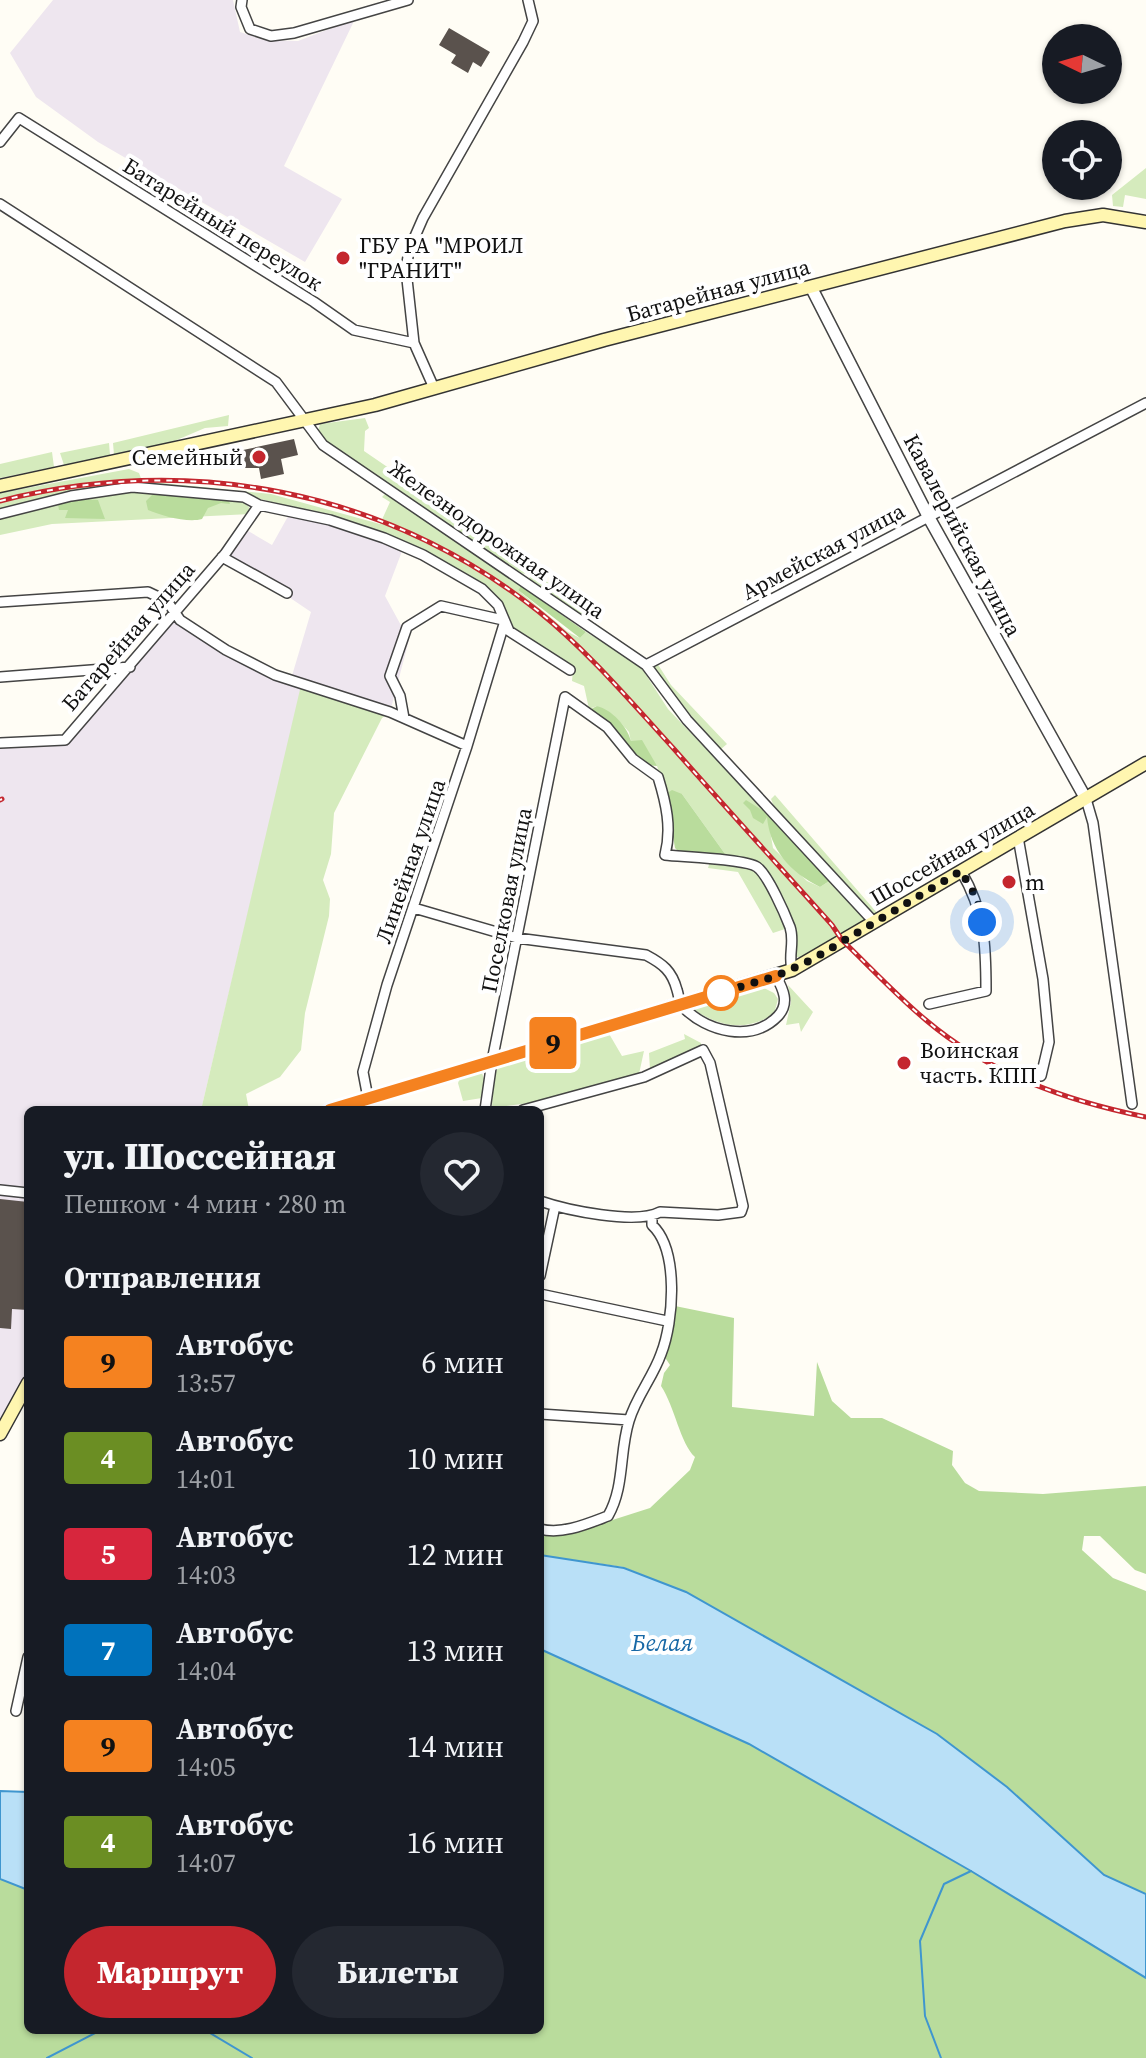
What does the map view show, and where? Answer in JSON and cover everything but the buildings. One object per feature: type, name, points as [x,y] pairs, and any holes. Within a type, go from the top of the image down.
[{"type":"main road","name":"Батарейная улица","points":[[303,420],[1091,216],[1117,216],[1146,222]]},
{"type":"main road","points":[[0,486],[303,420]]},
{"type":"main road","name":"Шоссейная улица","points":[[368,1104],[492,1061],[792,970],[1146,763]]},
{"type":"main road","points":[[0,1434],[24,1390]]},
{"type":"street","points":[[242,0],[241,7],[250,29],[271,36],[294,33],[408,0]]},
{"type":"street","points":[[434,388],[414,343],[406,270],[409,250],[423,218],[533,21],[528,0]]},
{"type":"street","name":"Батарейный переулок","points":[[0,142],[19,118],[354,330],[414,343]]},
{"type":"street","name":"Железнодорожная улица","points":[[0,204],[276,382],[323,445],[646,665],[687,720],[874,922]]},
{"type":"street","name":"Кавалерийская улица","points":[[811,287],[928,516],[1086,799]]},
{"type":"street","name":"Армейская улица","points":[[646,665],[1146,403]]},
{"type":"street","points":[[0,514],[71,496],[132,487],[214,492],[330,520],[423,555],[482,589],[498,605],[504,622],[518,638],[570,670]]},
{"type":"street","name":"Батарейная улица","points":[[0,743],[65,740],[222,557],[259,505]]},
{"type":"street","points":[[222,557],[287,593]]},
{"type":"street","points":[[0,602],[148,592],[167,601],[180,620],[226,650],[275,675],[302,681],[404,718],[467,746]]},
{"type":"street","points":[[404,718],[400,696],[390,676],[407,627],[441,606],[504,622]]},
{"type":"street","name":"Линейная улица","points":[[368,1104],[363,1072],[387,985],[467,746],[504,622]]},
{"type":"street","points":[[0,677],[130,667]]},
{"type":"street","name":"Поселковая улица","points":[[486,1106],[565,697],[599,720],[633,759],[658,777],[668,818],[669,838],[665,855],[743,862],[762,871],[790,928],[792,940],[788,955],[792,970]]},
{"type":"street","points":[[1086,799],[1096,837],[1132,1104]]},
{"type":"street","points":[[1018,837],[1049,1042],[1041,1076]]},
{"type":"street","points":[[929,1004],[986,991],[986,945],[977,899],[961,871]]},
{"type":"street","points":[[414,908],[517,938],[646,955],[664,965],[674,977],[681,1005],[703,1023],[727,1032],[760,1028],[782,1010],[785,998],[776,976]]},
{"type":"street","points":[[538,1106],[644,1077],[703,1050],[710,1063],[743,1206],[741,1212],[718,1215],[660,1212],[652,1217],[618,1215],[544,1202]]},
{"type":"street","points":[[0,1190],[24,1193]]},
{"type":"street","points":[[544,1257],[555,1206]]},
{"type":"street","points":[[544,1530],[578,1527],[608,1516],[617,1500],[629,1420],[662,1352],[671,1298],[668,1249],[662,1234],[652,1225],[652,1217]]},
{"type":"street","points":[[544,1295],[667,1321]]},
{"type":"street","points":[[544,1414],[629,1420]]},
{"type":"street","points":[[16,1711],[24,1675]]},
{"type":"shaded area","points":[[53,0],[233,0],[240,32],[264,40],[298,41],[355,19],[284,166],[342,199],[305,262],[98,142],[36,97],[10,53]]},
{"type":"shaded area","points":[[291,511],[404,546],[385,596],[409,640],[390,712],[303,682],[202,1106],[24,1106],[24,1378],[0,1419],[0,743],[65,739],[175,612],[226,650],[291,679],[311,612],[225,554],[243,528],[272,545]]},
{"type":"green space","points":[[1146,168],[1146,199],[1125,195],[1123,207],[1113,206],[1112,200],[1122,200],[1122,187]]},
{"type":"green space","points":[[229,415],[228,426],[205,428],[165,445],[114,455],[113,443]]},
{"type":"green space","points":[[365,418],[369,428],[365,431],[364,451],[532,566],[527,574],[519,573],[321,438],[318,431],[320,424]]},
{"type":"green space","points":[[109,443],[110,455],[64,465],[60,453]]},
{"type":"green space","points":[[52,452],[54,467],[0,478],[0,464]]},
{"type":"green space","points":[[129,469],[139,473],[142,481],[271,494],[380,524],[390,502],[382,497],[386,493],[521,586],[518,590],[568,632],[580,638],[586,632],[639,664],[668,709],[767,813],[773,848],[807,881],[820,887],[831,880],[867,921],[805,957],[794,957],[796,932],[762,869],[728,858],[682,794],[666,794],[657,766],[631,742],[629,732],[597,706],[589,709],[584,686],[572,681],[573,670],[509,628],[491,593],[364,527],[246,495],[148,486],[0,511],[0,493]]},
{"type":"green space","points":[[130,490],[242,501],[249,507],[250,514],[52,524],[0,535],[0,516]]},
{"type":"green space","points":[[155,492],[185,493],[229,501],[230,504],[221,503],[208,508],[202,519],[168,517],[148,510],[146,501]]},
{"type":"green space","points":[[77,499],[98,500],[105,519],[65,518],[68,510],[59,510],[58,504]]},
{"type":"green space","points":[[533,573],[590,609],[584,619],[527,581]]},
{"type":"green space","points":[[521,586],[586,632],[580,638],[518,590]]},
{"type":"green space","points":[[657,663],[671,685],[727,744],[720,750],[689,717],[653,668]]},
{"type":"green space","points":[[302,681],[390,712],[382,718],[334,813],[331,854],[323,880],[330,899],[329,916],[305,1013],[301,1050],[280,1077],[246,1094],[248,1106],[202,1106]]},
{"type":"green space","points":[[597,706],[618,719],[631,741],[642,740],[657,766],[641,760],[624,745],[591,709]]},
{"type":"green space","points":[[672,790],[682,794],[728,858],[681,854],[675,848],[666,794]]},
{"type":"green space","points":[[775,795],[878,914],[871,913],[775,809],[771,799]]},
{"type":"green space","points":[[746,800],[767,813],[831,880],[820,887],[791,867],[772,840],[767,817],[763,824],[753,818],[743,803]]},
{"type":"green space","points":[[710,861],[753,867],[768,887],[785,929],[773,933],[738,872],[708,868]]},
{"type":"green space","points":[[788,985],[813,1012],[801,1032],[799,1023],[786,1025],[791,1002]]},
{"type":"green space","points":[[764,988],[778,999],[774,1014],[764,1020],[733,1025],[713,1020],[693,1009]]},
{"type":"green space","points":[[608,1032],[622,1056],[644,1051],[639,1074],[507,1106],[492,1106],[493,1080],[498,1067]]},
{"type":"green space","points":[[684,1034],[701,1043],[701,1047],[650,1070],[649,1053],[685,1039]]},
{"type":"green space","points":[[482,1073],[486,1085],[482,1098],[463,1101],[458,1083],[460,1078]]},
{"type":"green space","points":[[675,1306],[734,1318],[732,1407],[814,1416],[817,1362],[832,1401],[851,1418],[882,1418],[953,1451],[952,1465],[965,1483],[979,1491],[1043,1494],[1146,1486],[1146,1574],[1135,1570],[1100,1536],[1084,1536],[1082,1550],[1113,1578],[1146,1591],[1146,1894],[1103,1875],[1007,1788],[937,1735],[686,1592],[623,1567],[544,1556],[544,1535],[600,1524],[650,1508],[690,1470],[695,1457],[685,1443],[661,1386],[670,1365],[664,1356]]},
{"type":"green space","points":[[544,1651],[749,1744],[971,1871],[1146,1978],[1146,2058],[0,2058],[0,1879],[24,1888],[24,2034],[544,2034]]},
{"type":"water","name":"Белая","points":[[544,1556],[624,1568],[686,1592],[937,1734],[1007,1787],[1104,1875],[1146,1894],[1146,1978],[971,1871],[749,1744],[544,1651]]},
{"type":"water","points":[[0,1791],[24,1792],[24,1888],[0,1879]]},
{"type":"waterway","points":[[941,2058],[925,2016],[920,1941],[944,1884],[971,1871]]},
{"type":"waterway","points":[[47,2058],[93,2034]]},
{"type":"waterway","points":[[212,2034],[252,2058]]},
{"type":"railway","points":[[0,501],[71,487],[142,481],[212,483],[282,492],[349,510],[415,536],[478,569],[538,611],[592,660],[832,925],[842,940],[927,1021],[977,1056],[1030,1083],[1087,1103],[1146,1117]]},
{"type":"bus line","name":"9","points":[[343,1106],[776,976]]},
{"type":"place","name":"ГБУ РА \"МРОИЛ \"ГРАНИТ\"","points":[[343,258]]},
{"type":"place","name":"Семейный","points":[[259,457]]},
{"type":"place","name":"m","points":[[1009,882]]},
{"type":"place","name":"Воинская часть. КПП","points":[[904,1063]]},
{"type":"route","points":[[721,993],[717,994],[792,970],[961,871],[977,899],[982,922]]}]
